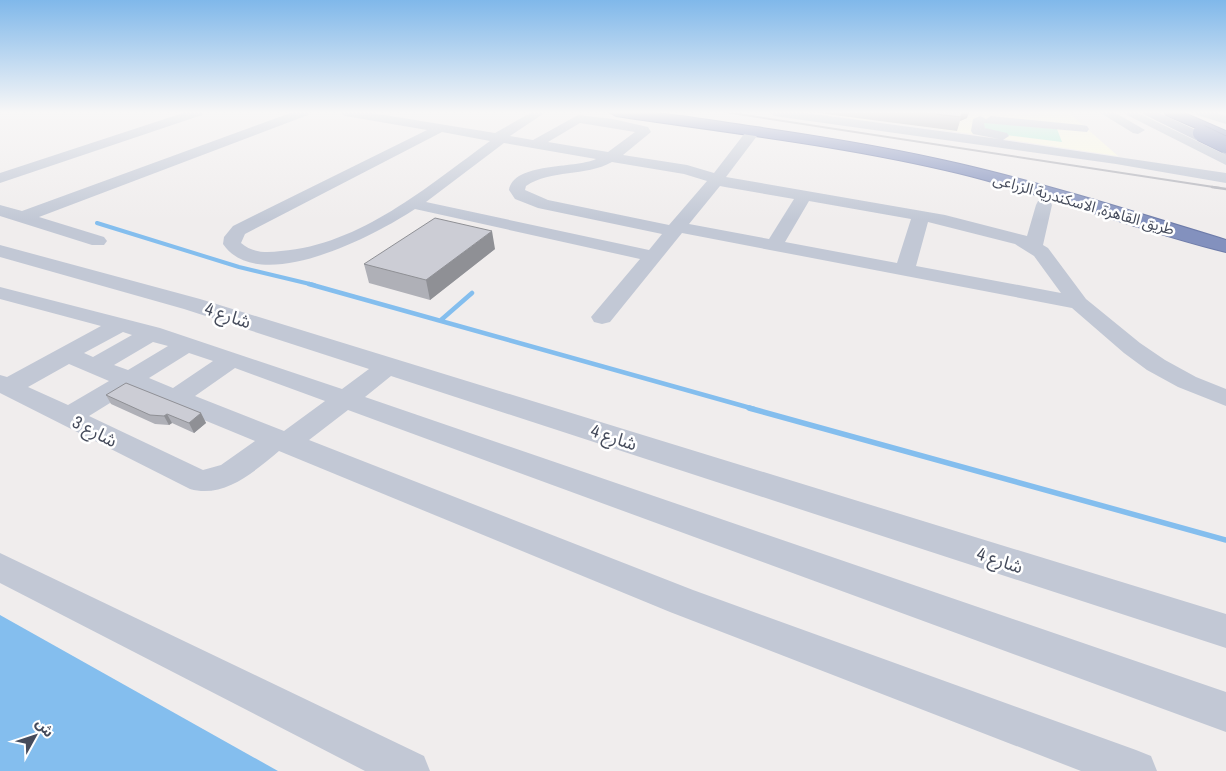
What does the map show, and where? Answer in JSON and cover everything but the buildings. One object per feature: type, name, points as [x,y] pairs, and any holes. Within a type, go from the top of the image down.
[{"type":"highway","points":[[834,148],[908,163],[1021,192],[1226,258]]},
{"type":"highway","name":"طريق القاهرة, الاسكندرية الزراعى","points":[[863,148],[955,168],[1056,194],[1226,246]]},
{"type":"highway","name":"طريق القاهرة, الاسكندرية الزراعى","points":[[903,148],[1034,180],[1226,238]]},
{"type":"street","points":[[0,178],[90,148]]},
{"type":"street","points":[[23,217],[208,148]]},
{"type":"street","points":[[389,148],[239,230],[233,237],[232,244],[242,252],[260,258],[294,256],[338,246],[413,204],[489,148]]},
{"type":"street","points":[[560,148],[696,172],[716,179],[921,216],[1006,235],[1034,246],[1041,252],[1079,303],[1132,348],[1156,365],[1186,382],[1226,398]]},
{"type":"street","points":[[621,148],[610,156],[587,167],[537,174],[518,184],[517,190],[521,196],[544,204],[674,229],[905,269],[1079,303]]},
{"type":"street","points":[[602,317],[716,179],[746,148]]},
{"type":"street","points":[[1109,148],[1226,174]]},
{"type":"street","points":[[1156,148],[1176,162],[1226,178]]},
{"type":"street","points":[[1200,148],[1226,161]]},
{"type":"street","points":[[1176,162],[1201,156],[1205,160],[1203,161],[1226,166]]},
{"type":"street","points":[[774,245],[804,196]]},
{"type":"street","points":[[413,204],[652,256]]},
{"type":"street","points":[[514,226],[544,204]]},
{"type":"street","points":[[1034,246],[1044,205]]},
{"type":"street","points":[[0,210],[98,241]]},
{"type":"street","points":[[905,269],[921,216]]},
{"type":"street","name":"شارع 4","points":[[7,257],[136,287],[387,367],[608,434],[1226,632]]},
{"type":"street","points":[[0,293],[121,324],[232,359],[1226,712]]},
{"type":"street","points":[[121,324],[65,354],[682,601],[1136,771]]},
{"type":"street","points":[[4,385],[81,361],[152,333]]},
{"type":"street","points":[[68,417],[188,344]]},
{"type":"street","points":[[175,398],[232,359]]},
{"type":"street","points":[[281,441],[345,399],[387,367]]},
{"type":"street","name":"شارع 3","points":[[4,385],[190,479],[210,481],[230,474],[281,441]]},
{"type":"street","points":[[0,567],[409,771]]},
{"type":"shaded area","points":[[1064,148],[1109,148],[1118,156]]},
{"type":"water","points":[[0,615],[278,771],[0,771]]},
{"type":"waterway","points":[[97,223],[239,267],[314,285]]},
{"type":"waterway","points":[[309,284],[754,409]]},
{"type":"waterway","points":[[441,320],[472,293]]},
{"type":"waterway","points":[[749,408],[1226,540]]},
{"type":"railway","points":[[959,148],[1220,188]]},
{"type":"railway","points":[[1212,187],[1226,189]]}]
